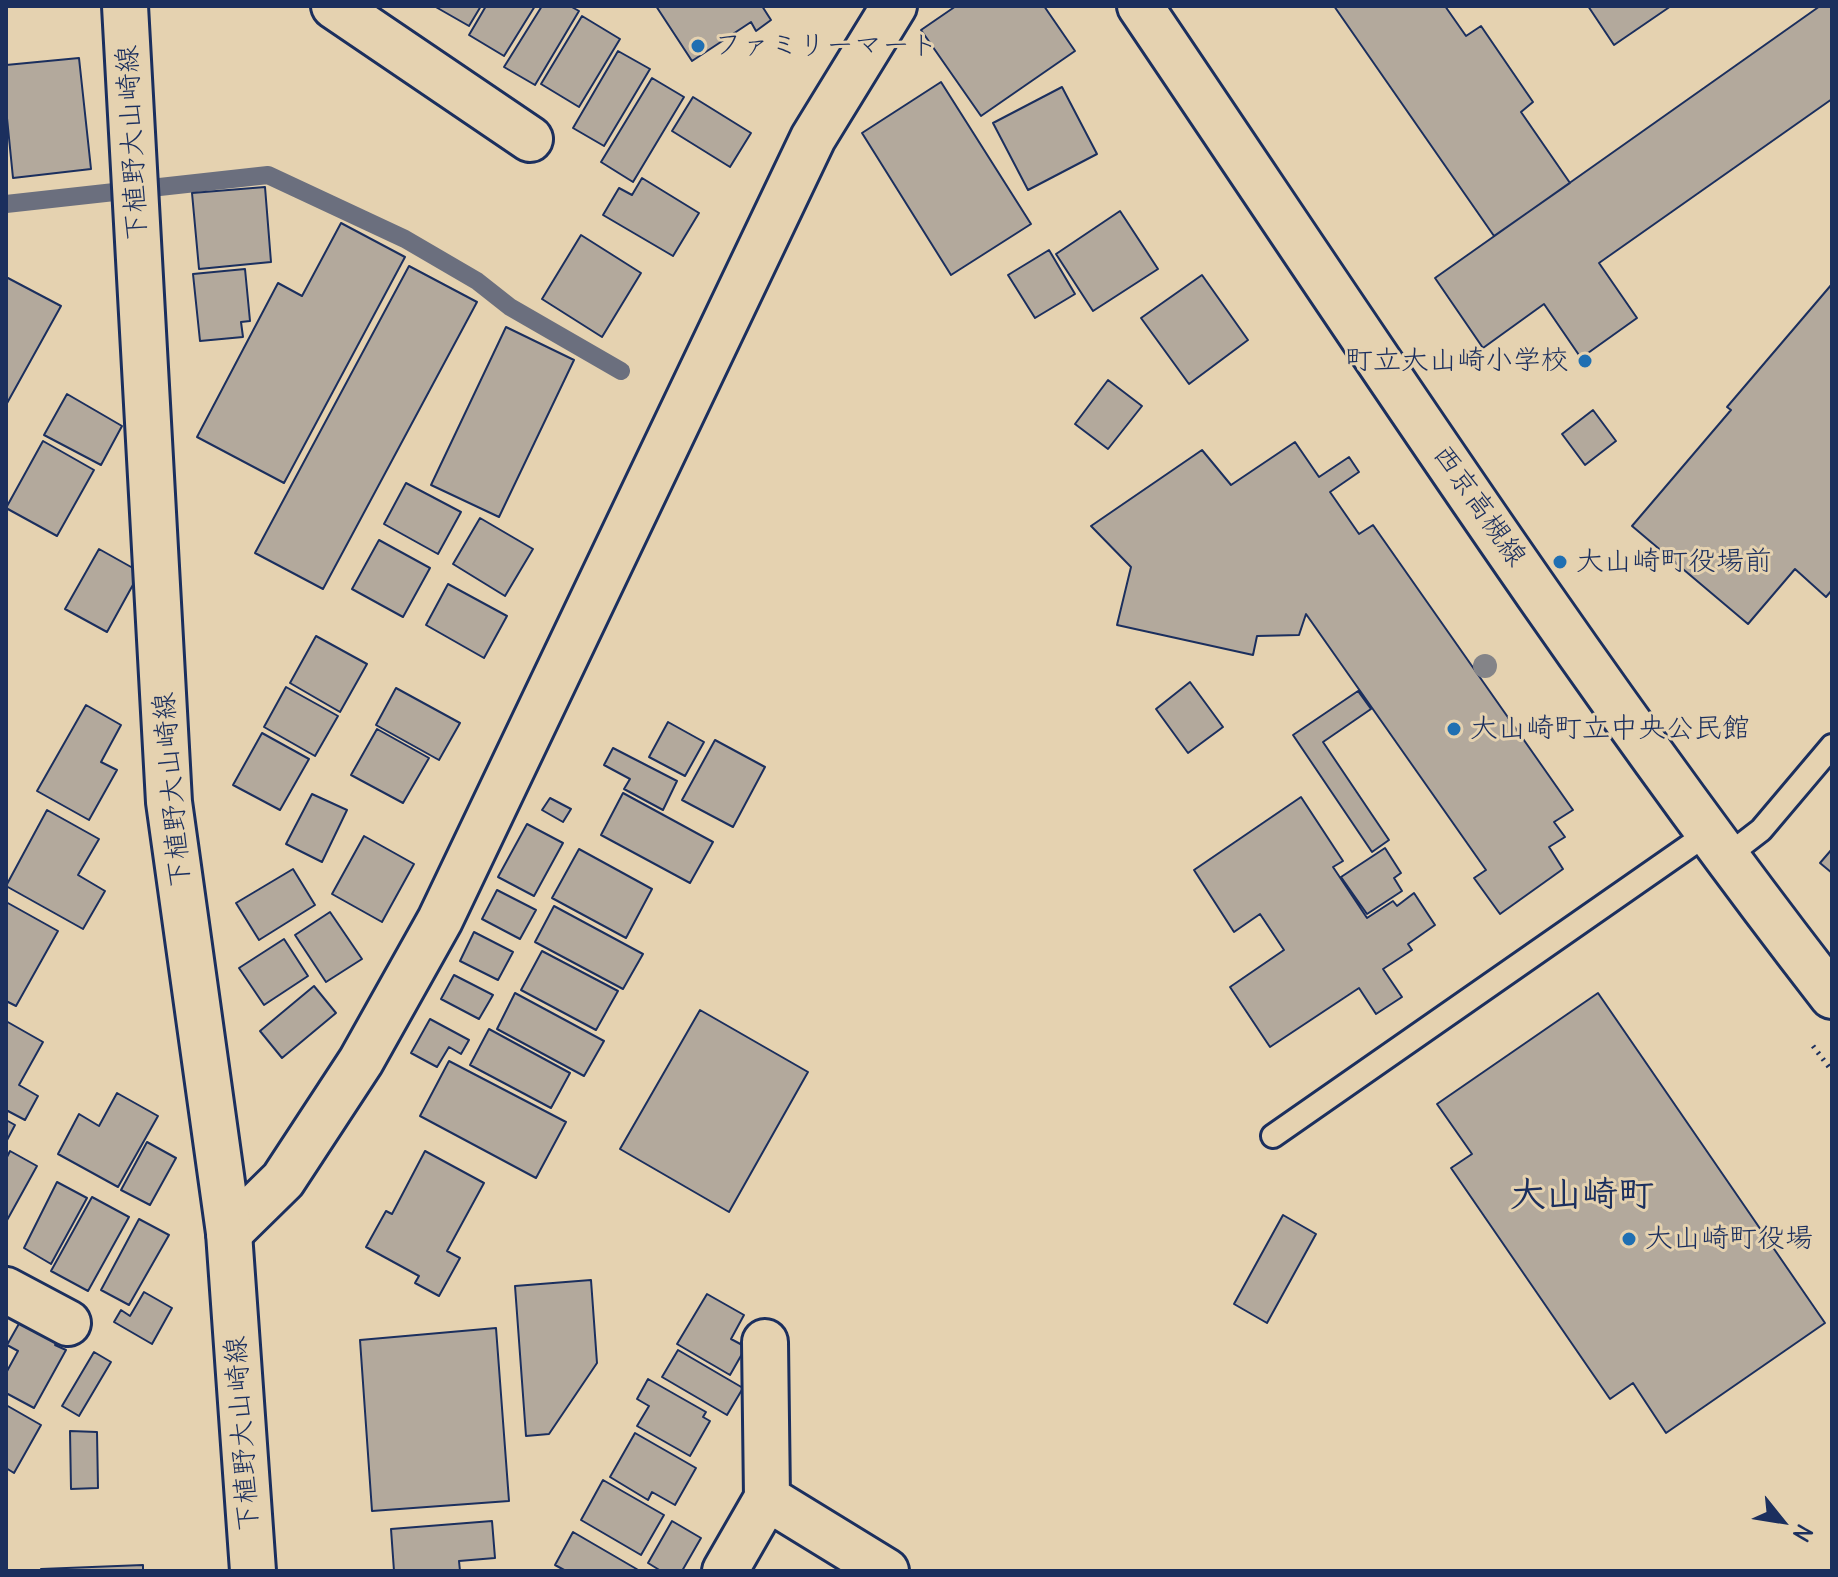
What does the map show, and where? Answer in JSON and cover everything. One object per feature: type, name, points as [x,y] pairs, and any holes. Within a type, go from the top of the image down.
[{"type":"main road","name":"下植野大山崎線","points":[[125,6],[169,802],[229,1233],[253,1571]]},
{"type":"main road","points":[[334,6],[530,139]]},
{"type":"main road","points":[[229,1233],[283,1180],[361,1061],[440,920],[813,138],[894,6]]},
{"type":"main road","name":"西京高槻線","points":[[1140,6],[1470,494],[1717,845],[1832,996]]},
{"type":"main road","points":[[6,1290],[68,1323]]},
{"type":"main road","points":[[725,1571],[767,1498],[765,1342]]},
{"type":"main road","points":[[767,1498],[886,1571]]},
{"type":"lane","points":[[1273,1136],[1717,845],[1761,830],[1832,746]]},
{"type":"building","points":[[434,6],[481,6],[469,26]]},
{"type":"building","points":[[486,6],[535,6],[504,56],[469,35]]},
{"type":"building","points":[[542,6],[570,6],[579,11],[535,85],[504,67]]},
{"type":"building","name":"ファミリーマート","points":[[656,6],[762,6],[771,20],[756,31],[751,22],[692,61]]},
{"type":"building","points":[[956,6],[1044,6],[1075,51],[981,116],[921,30]]},
{"type":"building","points":[[1334,6],[1445,6],[1466,36],[1481,26],[1533,102],[1521,112],[1570,183],[1494,236]]},
{"type":"building","points":[[1588,6],[1671,6],[1614,45]]},
{"type":"building","points":[[1820,6],[1832,6],[1832,99],[1599,263],[1637,318],[1581,358],[1544,304],[1483,348],[1435,278]]},
{"type":"building","points":[[582,16],[620,39],[579,107],[541,84]]},
{"type":"building","points":[[618,51],[650,69],[604,146],[573,128]]},
{"type":"building","points":[[79,58],[91,169],[13,178],[6,108],[6,65]]},
{"type":"building","points":[[652,78],[684,97],[633,182],[601,162]]},
{"type":"building","points":[[941,82],[1031,224],[951,275],[862,133]]},
{"type":"building","points":[[1062,87],[1097,154],[1028,190],[993,123]]},
{"type":"building","points":[[693,97],[751,133],[730,167],[672,131]]},
{"type":"building","points":[[642,178],[699,213],[673,256],[603,215],[619,188],[632,195]]},
{"type":"building","points":[[265,187],[271,262],[199,269],[192,193]]},
{"type":"building","points":[[1120,211],[1158,269],[1093,311],[1056,254]]},
{"type":"building","points":[[341,223],[405,257],[284,483],[197,437],[278,283],[302,296]]},
{"type":"building","points":[[581,235],[641,273],[602,337],[542,299]]},
{"type":"building","points":[[1049,250],[1075,294],[1035,318],[1008,275]]},
{"type":"building","points":[[409,266],[477,302],[323,589],[255,553]]},
{"type":"building","points":[[245,269],[250,321],[241,322],[243,337],[200,341],[193,274]]},
{"type":"building","points":[[1202,275],[1248,340],[1189,384],[1141,318]]},
{"type":"building","points":[[6,277],[61,306],[6,405]]},
{"type":"building","points":[[1832,284],[1832,590],[1826,597],[1795,569],[1748,624],[1632,526],[1731,410],[1727,407]]},
{"type":"building","points":[[506,327],[574,360],[499,517],[431,485]]},
{"type":"building","points":[[1108,380],[1142,406],[1108,449],[1075,424]]},
{"type":"building","points":[[67,394],[122,426],[101,465],[44,435]]},
{"type":"building","points":[[1593,410],[1616,441],[1585,465],[1562,434]]},
{"type":"building","points":[[43,441],[94,470],[57,536],[6,508]]},
{"type":"building","points":[[1295,442],[1319,477],[1349,457],[1359,472],[1330,492],[1359,534],[1373,525],[1573,810],[1554,822],[1565,837],[1549,847],[1563,869],[1500,914],[1474,878],[1486,870],[1306,614],[1299,635],[1257,636],[1253,655],[1117,625],[1131,567],[1091,526],[1202,450],[1231,485]]},
{"type":"building","points":[[406,483],[461,512],[438,554],[384,524]]},
{"type":"building","points":[[480,518],[533,549],[505,596],[453,564]]},
{"type":"building","points":[[379,540],[430,568],[403,617],[352,589]]},
{"type":"building","points":[[99,549],[140,572],[107,632],[65,609]]},
{"type":"building","points":[[448,584],[507,616],[484,658],[426,625]]},
{"type":"building","points":[[316,636],[367,664],[340,712],[290,683]]},
{"type":"building","points":[[1190,682],[1223,727],[1188,753],[1156,709]]},
{"type":"building","points":[[286,687],[338,716],[315,756],[264,727]]},
{"type":"building","points":[[396,688],[460,723],[439,760],[376,725]]},
{"type":"building","points":[[1358,691],[1371,709],[1323,742],[1389,840],[1372,852],[1293,735]]},
{"type":"building","points":[[86,705],[121,725],[101,762],[117,770],[89,820],[37,791]]},
{"type":"building","points":[[668,722],[704,742],[685,776],[649,757]]},
{"type":"building","points":[[377,729],[429,758],[403,803],[351,775]]},
{"type":"building","points":[[262,733],[309,759],[280,810],[233,785]]},
{"type":"building","points":[[715,740],[765,767],[733,827],[682,800]]},
{"type":"building","points":[[613,748],[677,781],[663,810],[624,789],[630,779],[604,765]]},
{"type":"building","points":[[623,793],[713,842],[690,883],[601,835]]},
{"type":"building","points":[[312,794],[347,810],[322,862],[286,844]]},
{"type":"building","points":[[1301,797],[1343,861],[1333,867],[1367,918],[1393,901],[1397,906],[1414,893],[1435,925],[1408,944],[1412,950],[1383,969],[1402,997],[1376,1014],[1359,988],[1270,1047],[1230,987],[1284,950],[1260,914],[1234,932],[1194,870]]},
{"type":"building","points":[[550,798],[571,809],[563,822],[542,810]]},
{"type":"building","points":[[47,810],[99,839],[78,875],[105,891],[83,929],[6,886]]},
{"type":"building","points":[[527,824],[563,843],[534,896],[498,877]]},
{"type":"building","points":[[364,836],[414,864],[382,922],[332,894]]},
{"type":"building","points":[[1385,848],[1401,873],[1394,878],[1402,891],[1367,914],[1341,877]]},
{"type":"building","points":[[579,849],[652,889],[626,938],[552,898]]},
{"type":"building","points":[[1832,849],[1832,873],[1820,863]]},
{"type":"building","points":[[293,869],[315,905],[259,940],[236,903]]},
{"type":"building","points":[[497,890],[536,910],[520,939],[482,919]]},
{"type":"building","points":[[6,902],[58,931],[16,1006],[6,1001]]},
{"type":"building","points":[[554,906],[643,954],[623,989],[535,942]]},
{"type":"building","points":[[330,912],[362,959],[326,982],[295,935]]},
{"type":"building","points":[[474,932],[513,952],[498,980],[460,961]]},
{"type":"building","points":[[284,939],[308,976],[264,1005],[239,968]]},
{"type":"building","points":[[542,951],[618,991],[596,1030],[521,990]]},
{"type":"building","points":[[454,975],[493,995],[479,1019],[441,999]]},
{"type":"building","points":[[314,986],[336,1013],[282,1058],[260,1031]]},
{"type":"building","points":[[515,993],[604,1041],[584,1076],[497,1029]]},
{"type":"building","points":[[1598,993],[1825,1323],[1666,1433],[1633,1383],[1610,1399],[1451,1168],[1472,1154],[1437,1104]]},
{"type":"building","points":[[700,1010],[808,1072],[729,1212],[620,1149]]},
{"type":"building","points":[[430,1019],[469,1040],[461,1054],[449,1047],[437,1067],[411,1053]]},
{"type":"building","points":[[6,1021],[43,1042],[19,1085],[38,1096],[25,1120],[6,1110]]},
{"type":"building","points":[[489,1029],[570,1073],[551,1108],[470,1065]]},
{"type":"building","points":[[449,1061],[566,1122],[536,1178],[420,1116]]},
{"type":"building","points":[[117,1093],[158,1116],[118,1187],[58,1154],[79,1114],[99,1126]]},
{"type":"building","points":[[6,1120],[15,1125],[6,1142]]},
{"type":"building","points":[[147,1142],[176,1158],[150,1205],[121,1190]]},
{"type":"building","points":[[10,1151],[37,1166],[6,1222],[6,1159]]},
{"type":"building","points":[[425,1151],[484,1183],[447,1251],[460,1258],[439,1296],[415,1283],[419,1276],[366,1247],[386,1211],[392,1214]]},
{"type":"building","points":[[57,1182],[87,1198],[51,1264],[24,1248]]},
{"type":"building","points":[[92,1197],[129,1217],[88,1291],[51,1271]]},
{"type":"building","points":[[1283,1215],[1316,1234],[1267,1323],[1234,1304]]},
{"type":"building","points":[[139,1219],[169,1235],[129,1305],[101,1290]]},
{"type":"building","points":[[591,1280],[597,1363],[549,1434],[526,1436],[515,1286]]},
{"type":"building","points":[[144,1292],[172,1308],[152,1344],[114,1322],[121,1310],[130,1316]]},
{"type":"building","points":[[707,1294],[744,1315],[731,1339],[746,1347],[730,1375],[677,1344]]},
{"type":"building","points":[[25,1313],[62,1334],[55,1345],[66,1350],[34,1408],[6,1393],[6,1373],[18,1351],[7,1345]]},
{"type":"building","points":[[496,1328],[509,1501],[372,1511],[360,1340]]},
{"type":"building","points":[[678,1350],[743,1388],[727,1415],[662,1377]]},
{"type":"building","points":[[94,1352],[111,1362],[79,1416],[62,1406]]},
{"type":"building","points":[[648,1379],[706,1412],[703,1417],[710,1421],[690,1456],[637,1426],[649,1406],[637,1399]]},
{"type":"building","points":[[6,1405],[41,1425],[14,1473],[6,1468]]},
{"type":"building","points":[[70,1431],[97,1432],[98,1488],[71,1489]]},
{"type":"building","points":[[635,1433],[696,1468],[675,1505],[652,1492],[648,1500],[610,1477]]},
{"type":"building","points":[[603,1480],[664,1515],[641,1555],[581,1520]]},
{"type":"building","points":[[492,1521],[495,1558],[459,1561],[460,1571],[394,1571],[391,1529]]},
{"type":"building","points":[[672,1521],[701,1538],[682,1571],[661,1571],[648,1563]]},
{"type":"building","points":[[573,1532],[640,1571],[566,1571],[555,1565]]},
{"type":"building","points":[[143,1565],[143,1571],[41,1571],[41,1569]]},
{"type":"waterway","points":[[6,204],[268,175],[405,239],[477,281],[510,307],[621,371]]},
{"type":"place","name":"ファミリーマート","points":[[698,46]]},
{"type":"place","name":"町立大山崎小学校","points":[[1585,361]]},
{"type":"place","name":"大山崎町役場前","points":[[1560,562]]},
{"type":"place","name":"大山崎町立中央公民館","points":[[1454,729]]},
{"type":"place","name":"大山崎町役場","points":[[1629,1239]]},
{"type":"district","name":"大山崎町","points":[[1582,1196]]}]
